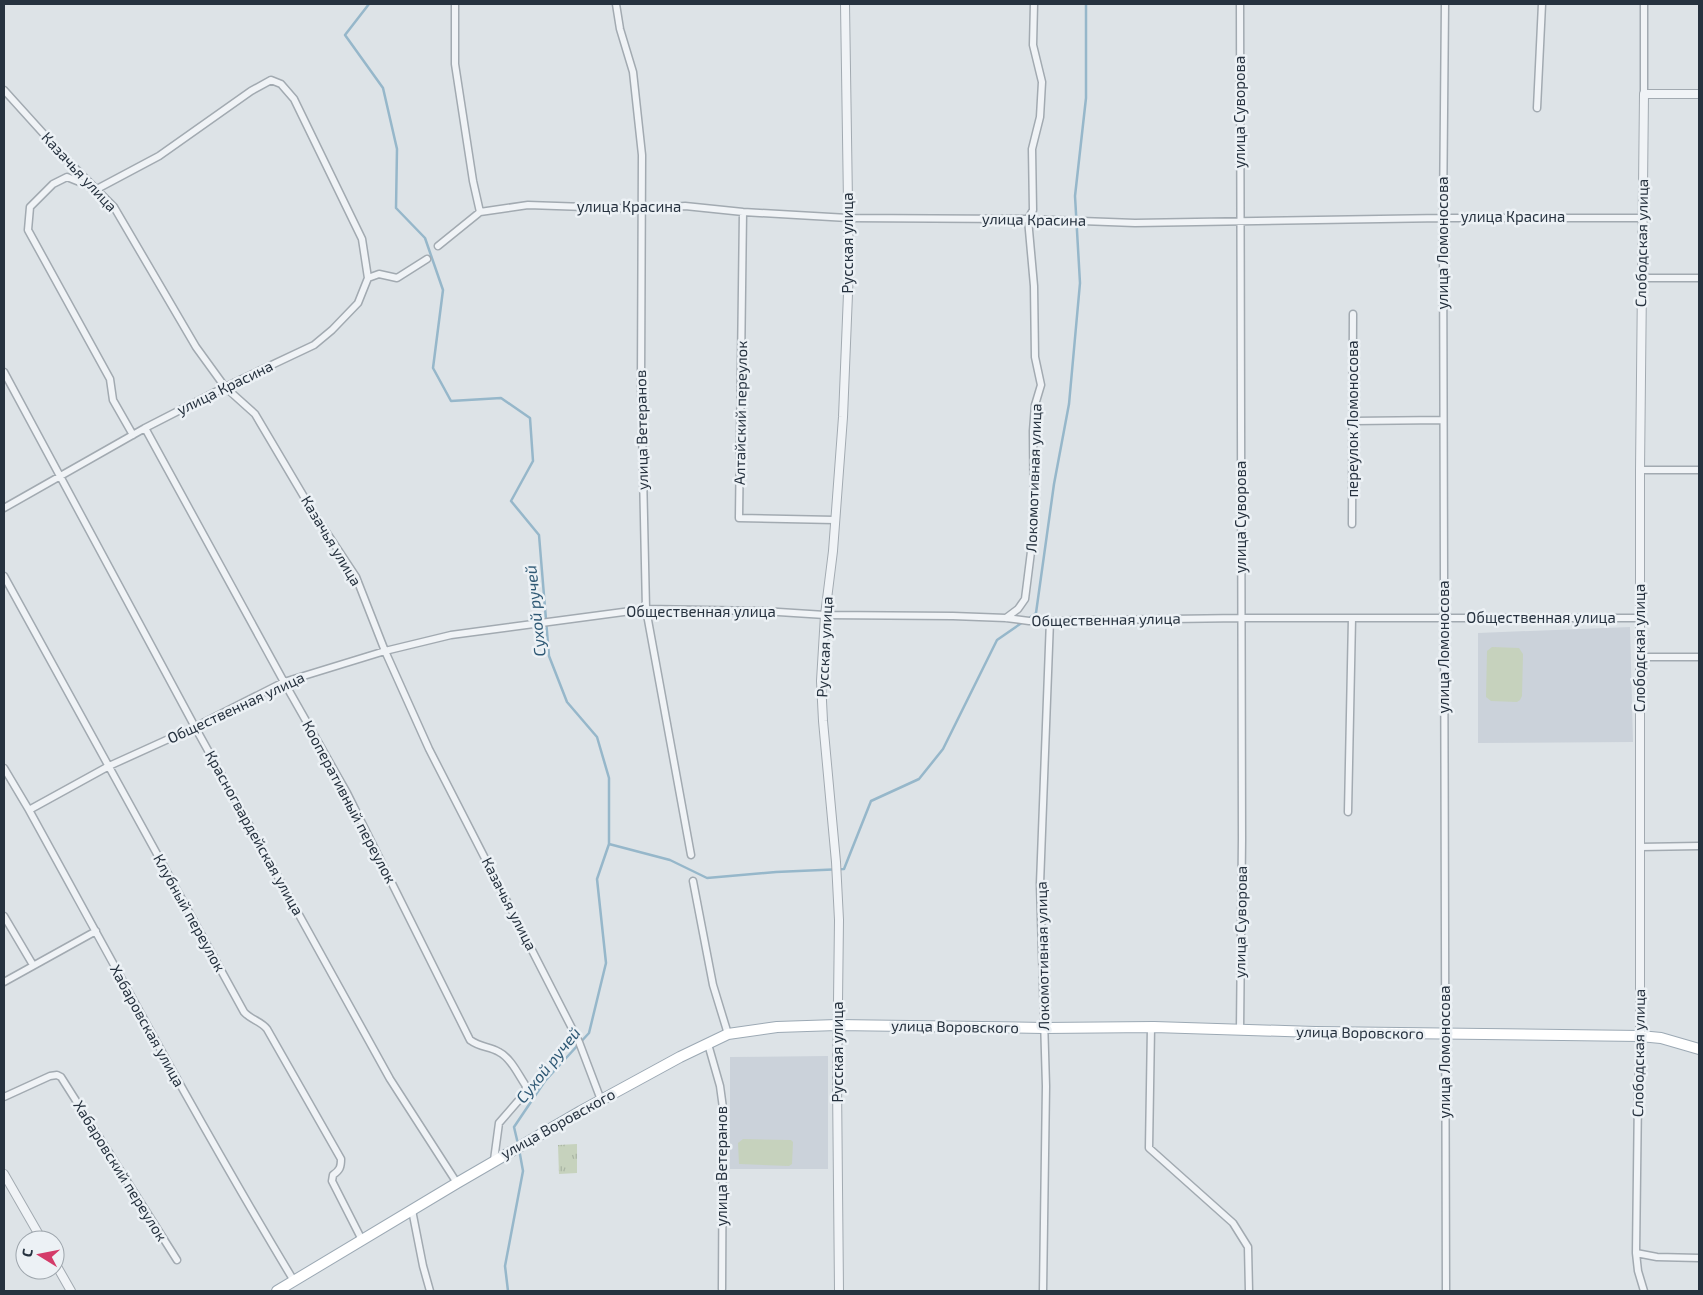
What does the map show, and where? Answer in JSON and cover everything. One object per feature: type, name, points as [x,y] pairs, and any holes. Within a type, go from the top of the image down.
[{"type":"main road","name":"улица Воровского","points":[[277,1291],[494,1160],[601,1100],[728,1034],[777,1027],[837,1025],[1044,1028],[1151,1027],[1445,1034],[1640,1036],[1661,1038],[1699,1049]]},
{"type":"street","points":[[438,246],[480,212],[473,181],[455,64],[455,4]]},
{"type":"street","name":"улица Ветеранов","points":[[616,4],[620,29],[631,65],[636,94],[642,155],[641,382],[646,609],[691,855]]},
{"type":"street","name":"Русская улица","points":[[839,1291],[837,1025],[839,920],[837,869],[821,691],[824,615],[835,520],[845,379],[849,269],[845,4]]},
{"type":"street","name":"Локомотивная улица","points":[[1006,618],[1018,610],[1025,599],[1034,528],[1033,431],[1035,405],[1041,385],[1034,357],[1034,286],[1028,219],[1033,210],[1032,149],[1040,117],[1042,82],[1033,45],[1034,4]]},
{"type":"street","name":"улица Суворова","points":[[1240,4],[1242,618],[1240,1030]]},
{"type":"street","name":"улица Ломоносова","points":[[1445,4],[1443,420],[1446,1291]]},
{"type":"street","points":[[1537,108],[1542,4]]},
{"type":"street","name":"Слободская улица","points":[[1644,4],[1640,470],[1640,1036],[1636,1253],[1638,1271],[1644,1291]]},
{"type":"street","points":[[133,435],[113,400],[110,380],[28,230],[30,207],[53,184],[67,176],[97,189],[159,156],[251,91],[271,80],[281,84],[294,99],[362,239],[368,278],[379,274],[397,278],[427,259]]},
{"type":"street","name":"Казачья улица","points":[[4,90],[70,164],[114,207],[196,346],[224,387],[255,414],[356,577],[429,749],[579,1042],[601,1100]]},
{"type":"street","points":[[1644,94],[1699,94]]},
{"type":"street","name":"улица Красина","points":[[480,212],[528,206],[643,209],[685,206],[743,212],[848,218],[1028,219],[1134,223],[1443,218],[1642,218]]},
{"type":"street","name":"Алтайский переулок","points":[[743,212],[739,518],[835,520]]},
{"type":"street","name":"улица Красина","points":[[4,508],[145,428],[224,387],[314,345],[358,304],[368,278]]},
{"type":"street","points":[[1641,278],[1699,278]]},
{"type":"street","name":"переулок Ломоносова","points":[[1352,524],[1353,314]]},
{"type":"street","name":"Красногвардейская улица","points":[[4,372],[195,727],[390,1078],[457,1183]]},
{"type":"street","points":[[1353,421],[1443,420]]},
{"type":"street","name":"Кооперативный переулок","points":[[145,428],[347,793],[470,1040],[478,1046],[500,1052],[526,1086],[524,1093],[499,1122],[494,1160]]},
{"type":"street","points":[[1640,470],[1699,470]]},
{"type":"street","name":"Клубный переулок","points":[[4,576],[244,1012],[250,1018],[261,1022],[268,1029],[341,1159],[341,1166],[339,1171],[333,1175],[332,1182],[362,1240]]},
{"type":"street","name":"Общественная улица","points":[[28,810],[109,766],[195,727],[284,682],[386,651],[451,635],[646,609],[763,611],[824,615],[1006,618],[1029,622],[1050,620],[1242,618],[1640,618]]},
{"type":"street","points":[[1348,812],[1352,618]]},
{"type":"street","name":"Локомотивная улица","points":[[1044,1291],[1046,1086],[1040,884],[1050,620]]},
{"type":"street","points":[[1641,657],[1699,657]]},
{"type":"street","name":"Хабаровская улица","points":[[4,768],[233,1180],[294,1281]]},
{"type":"street","points":[[1640,847],[1699,846]]},
{"type":"street","points":[[693,881],[713,985],[728,1034]]},
{"type":"street","points":[[4,916],[33,965]]},
{"type":"street","points":[[4,982],[96,931]]},
{"type":"street","points":[[1151,1027],[1149,1148],[1233,1223],[1248,1247],[1249,1291]]},
{"type":"street","name":"улица Ветеранов","points":[[708,1044],[720,1086],[723,1108],[722,1289]]},
{"type":"street","name":"Хабаровский переулок","points":[[4,1097],[50,1076],[57,1075],[64,1081],[177,1260]]},
{"type":"street","points":[[4,1174],[36,1230]]},
{"type":"street","points":[[412,1210],[430,1291]]},
{"type":"street","points":[[1636,1253],[1657,1257],[1699,1258]]},
{"type":"street","points":[[65,1280],[71,1291]]},
{"type":"shaded area","points":[[1630,627],[1633,742],[1478,743],[1478,633]]},
{"type":"shaded area","points":[[828,1056],[828,1169],[730,1169],[730,1057]]},
{"type":"green space","points":[[1492,647],[1519,648],[1523,654],[1522,696],[1517,702],[1491,701],[1486,697],[1487,651]]},
{"type":"green space","points":[[743,1139],[791,1140],[793,1142],[792,1164],[789,1166],[739,1164],[738,1143]]},
{"type":"green space","points":[[577,1144],[577,1173],[559,1174],[558,1145]]},
{"type":"waterway","name":"Сухой ручей","points":[[369,4],[345,35],[383,88],[397,149],[396,208],[425,238],[443,290],[433,368],[451,401],[501,398],[530,418],[533,461],[511,501],[539,535],[549,656],[567,702],[597,737],[609,778],[609,844],[597,879],[606,963],[589,1033],[545,1081],[514,1127],[518,1144]]},
{"type":"waterway","points":[[1028,619],[1036,613],[1054,484],[1069,404],[1080,283],[1075,196],[1086,98],[1086,4]]},
{"type":"waterway","points":[[609,844],[670,860],[707,878],[844,869],[871,801],[919,779],[943,749],[997,640],[1023,622]]},
{"type":"waterway","name":"Сухой ручей","points":[[508,1291],[505,1266],[523,1171],[519,1149]]}]
